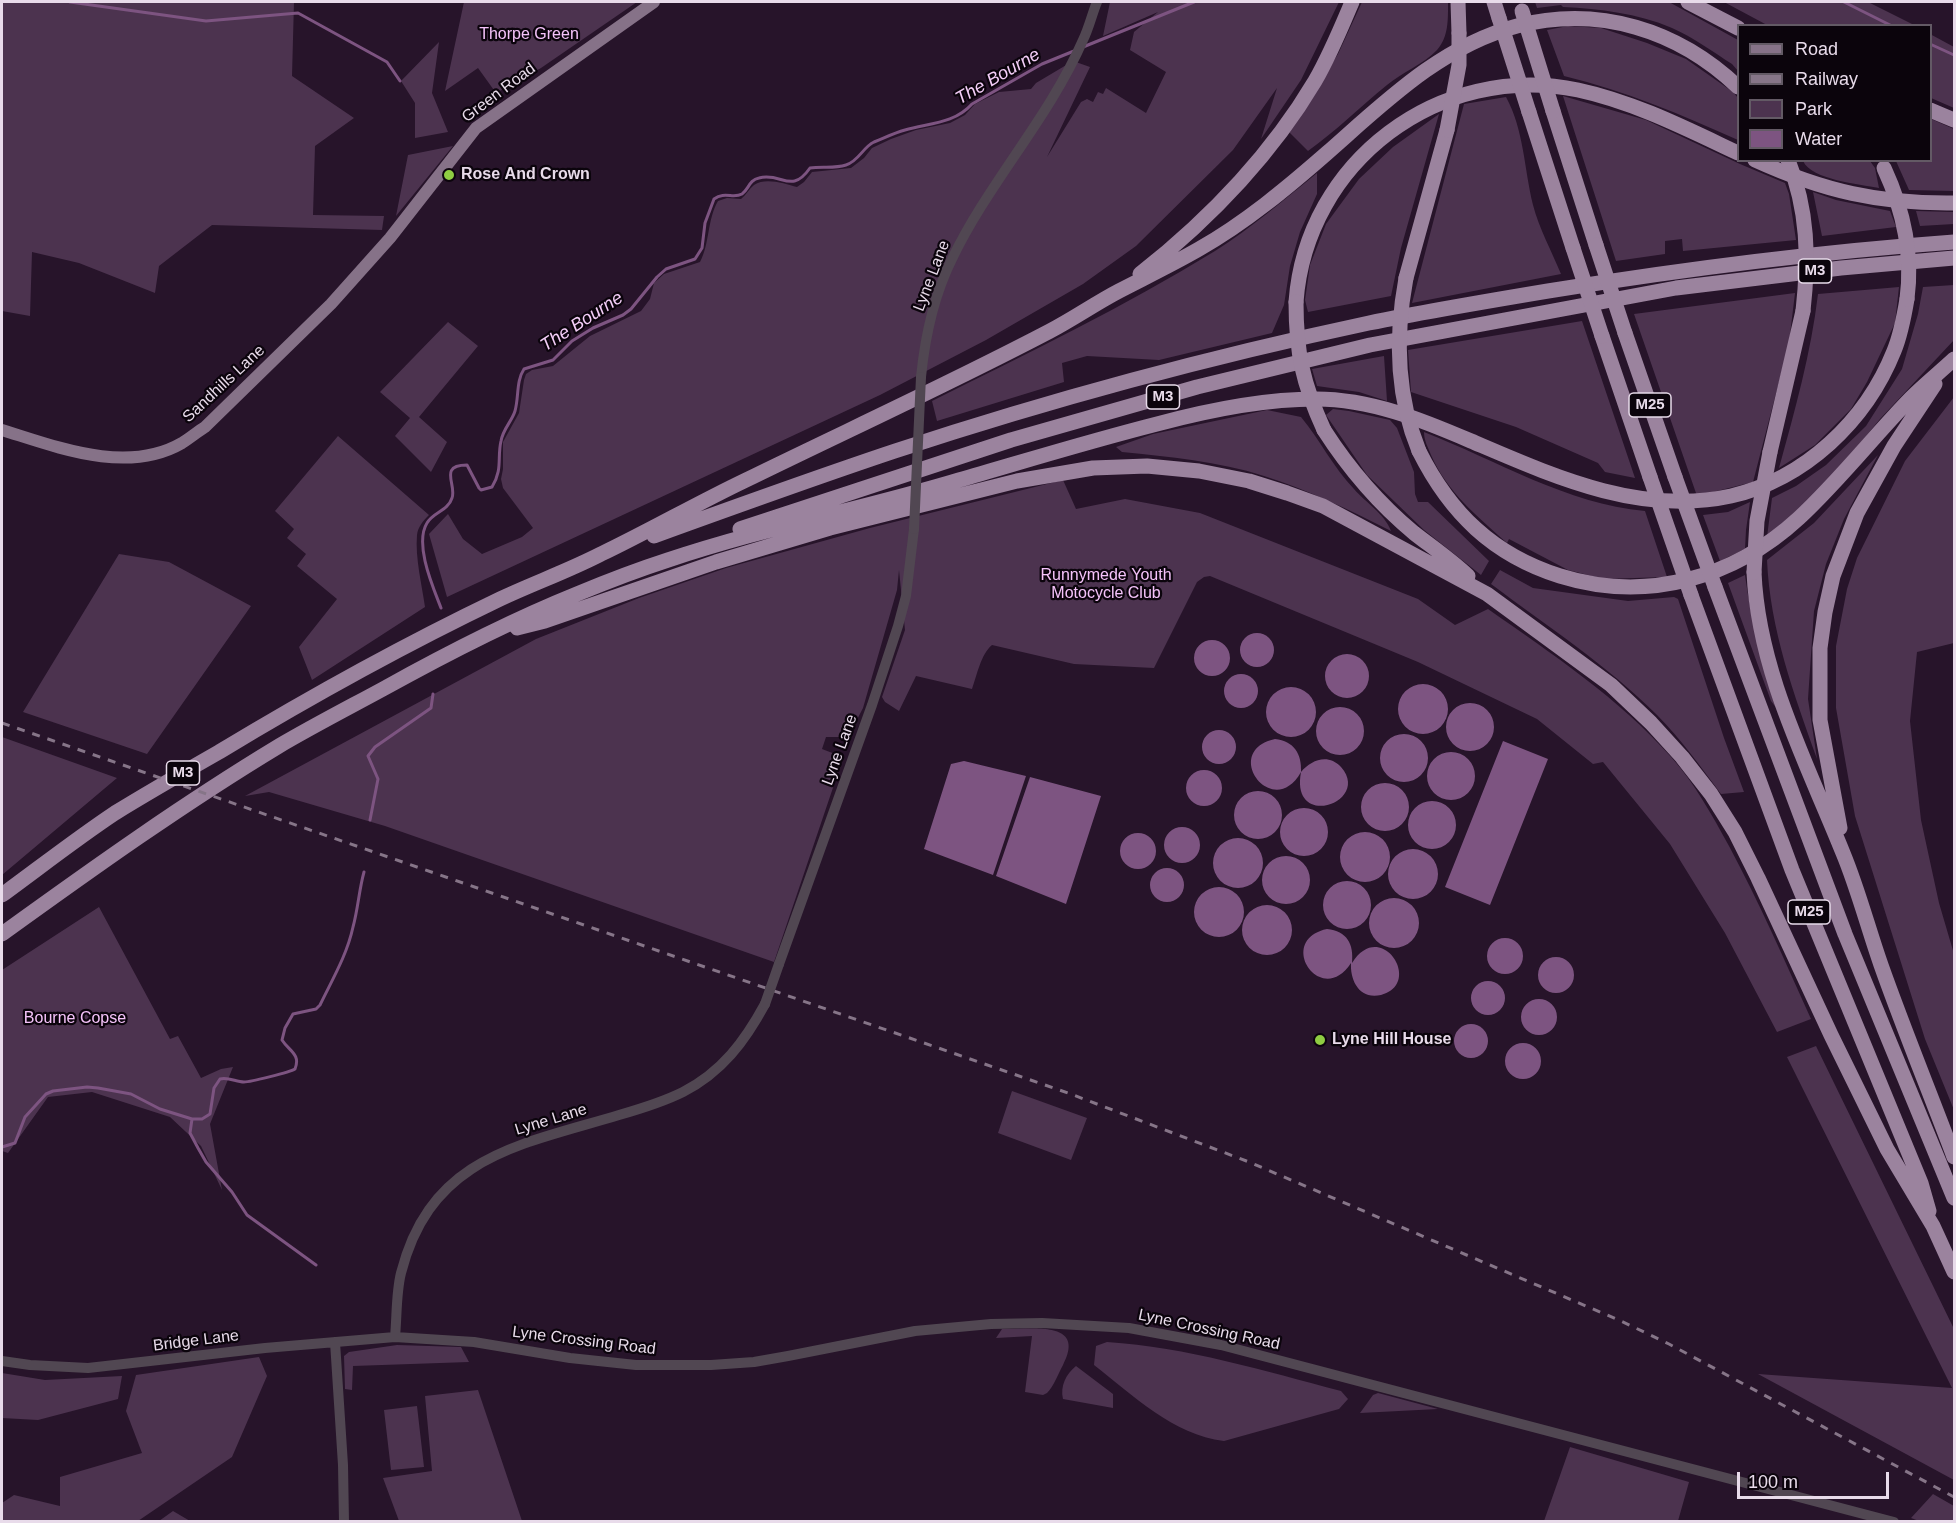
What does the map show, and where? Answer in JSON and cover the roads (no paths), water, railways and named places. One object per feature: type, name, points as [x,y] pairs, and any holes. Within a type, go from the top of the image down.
[{"type":"highway","points":[[1116,293],[1208,215],[1279,133],[1314,81],[1337,39],[1352,2]]},
{"type":"highway","points":[[1458,2],[1459,65],[1448,130],[1406,278],[1399,328],[1399,369],[1404,406],[1419,451],[1443,494],[1469,523],[1505,552],[1540,570],[1577,581],[1608,586],[1646,587],[1670,584],[1698,578],[1726,566],[1770,542],[1814,503],[1912,398],[1954,359]]},
{"type":"highway","name":"M25","points":[[1494,2],[1602,336],[1692,595],[1792,870],[1921,1183],[1933,1226],[1954,1272]]},
{"type":"highway","points":[[1688,2],[1737,27]]},
{"type":"highway","name":"M25","points":[[1521,6],[1596,245],[1675,477],[1845,934],[1954,1198]]},
{"type":"highway","points":[[597,556],[741,482],[1053,329],[1176,262],[1230,230],[1298,178],[1430,66],[1469,44],[1514,27],[1542,21],[1593,19],[1645,30],[1675,41],[1696,53],[1737,86]]},
{"type":"highway","points":[[1486,594],[1466,573],[1413,531],[1366,487],[1323,430],[1301,370],[1297,335],[1297,288],[1305,250],[1315,224],[1336,188],[1364,152],[1384,135],[1439,102],[1465,94],[1512,86],[1578,90],[1649,113],[1737,153]]},
{"type":"highway","points":[[1932,111],[1954,120]]},
{"type":"highway","points":[[1760,162],[1821,187],[1860,197],[1885,201],[1954,203]]},
{"type":"highway","points":[[1789,162],[1804,219],[1807,266],[1803,311],[1756,521],[1754,572],[1759,623],[1774,676],[1797,742],[1844,855],[1881,964],[1954,1157]]},
{"type":"highway","points":[[666,560],[955,482],[1137,429],[1200,413],[1271,400],[1323,399],[1357,402],[1389,409],[1428,422],[1564,479],[1600,491],[1641,499],[1672,502],[1700,501],[1732,496],[1757,488],[1784,476],[1816,456],[1846,430],[1875,390],[1893,354],[1901,331],[1909,273],[1899,207],[1882,164]]},
{"type":"highway","name":"M3","points":[[2,895],[122,809],[296,706],[501,598],[597,556],[798,484],[962,430],[1120,384],[1273,345],[1381,321],[1646,275],[1756,260],[1954,242]]},
{"type":"highway","name":"M3","points":[[2,934],[136,838],[280,746],[474,640],[574,595],[666,560],[706,540],[1011,440],[1197,387],[1370,345],[1676,288],[1841,268],[1954,258]]},
{"type":"highway","points":[[1844,855],[1820,720],[1820,648],[1825,612],[1833,576],[1857,513],[1894,446],[1942,371]]},
{"type":"highway","points":[[474,640],[545,621],[716,562],[830,528],[1017,481],[1093,468],[1147,466],[1199,471],[1249,481],[1287,493],[1333,512],[1486,594],[1611,685],[1667,740],[1711,794],[1735,832],[1887,1149],[1933,1226]]},
{"type":"main road","name":"Green Road","points":[[390,238],[476,129],[654,2]]},
{"type":"main road","name":"Sandhills Lane","points":[[2,430],[76,450],[119,458],[159,453],[181,444],[205,427],[331,304],[390,238]]},
{"type":"street","name":"Lyne Lane","points":[[395,1337],[401,1275],[413,1239],[433,1205],[456,1180],[502,1151],[642,1108],[683,1092],[705,1078],[734,1053],[751,1030],[765,1004],[869,715],[906,596],[914,529],[921,377],[927,333],[935,306],[951,260],[979,209],[1073,61],[1097,2]]},
{"type":"street","name":"Lyne Crossing Road","points":[[395,1337],[474,1342],[570,1358],[636,1365],[675,1366],[754,1362],[915,1331],[956,1327],[1042,1323],[1128,1328],[1221,1345],[1894,1521]]},
{"type":"street","name":"Bridge Lane","points":[[2,1361],[88,1368],[335,1341],[395,1337]]},
{"type":"street","points":[[335,1341],[344,1521]]},
{"type":"water","points":[[1257,633],[1269,638],[1274,650],[1269,662],[1257,667],[1245,662],[1240,650],[1245,638]]},
{"type":"water","points":[[1212,640],[1225,645],[1230,658],[1225,671],[1212,676],[1199,671],[1194,658],[1199,645]]},
{"type":"water","points":[[1347,654],[1356,655],[1363,660],[1368,667],[1368,685],[1363,692],[1356,697],[1347,698],[1338,697],[1331,692],[1326,685],[1325,676],[1326,667],[1331,660],[1338,655]]},
{"type":"water","points":[[1241,674],[1253,679],[1258,691],[1253,703],[1241,708],[1229,703],[1224,691],[1229,679]]},
{"type":"water","points":[[1423,684],[1441,691],[1448,709],[1441,727],[1423,734],[1405,727],[1398,709],[1405,691]]},
{"type":"water","points":[[1291,687],[1300,689],[1311,698],[1316,712],[1314,721],[1305,732],[1291,737],[1282,735],[1271,726],[1266,712],[1268,703],[1277,692]]},
{"type":"water","points":[[1465,703],[1475,703],[1490,713],[1494,727],[1490,741],[1484,747],[1475,751],[1465,751],[1450,741],[1446,732],[1446,722],[1456,707]]},
{"type":"water","points":[[1335,707],[1345,707],[1360,717],[1364,731],[1360,745],[1354,751],[1345,755],[1335,755],[1320,745],[1316,736],[1316,726],[1326,711]]},
{"type":"water","points":[[1219,730],[1231,735],[1236,747],[1231,759],[1219,764],[1207,759],[1202,747],[1207,735]]},
{"type":"water","points":[[1399,734],[1409,734],[1424,744],[1428,758],[1427,767],[1418,778],[1409,782],[1399,782],[1384,772],[1380,763],[1380,753],[1390,738]]},
{"type":"water","points":[[1275,739],[1287,742],[1296,750],[1301,765],[1301,772],[1290,785],[1277,790],[1266,787],[1257,779],[1252,768],[1252,756],[1259,746]]},
{"type":"water","points":[[1503,741],[1548,759],[1490,905],[1445,887]]},
{"type":"water","points":[[1451,752],[1468,759],[1475,776],[1468,793],[1451,800],[1434,793],[1427,776],[1434,759]]},
{"type":"water","points":[[1331,760],[1341,767],[1348,780],[1346,791],[1339,800],[1328,805],[1317,806],[1307,801],[1301,790],[1301,772],[1315,761]]},
{"type":"water","points":[[964,761],[1026,776],[993,875],[924,849],[951,764]]},
{"type":"water","points":[[1204,770],[1217,775],[1222,788],[1217,801],[1204,806],[1191,801],[1186,788],[1191,775]]},
{"type":"water","points":[[1030,777],[1101,796],[1066,904],[996,876]]},
{"type":"water","points":[[1380,783],[1390,783],[1405,793],[1409,807],[1405,821],[1399,827],[1390,831],[1380,831],[1365,821],[1361,812],[1361,802],[1371,787]]},
{"type":"water","points":[[1253,791],[1263,791],[1278,801],[1282,815],[1281,824],[1272,835],[1263,839],[1253,839],[1238,829],[1234,820],[1234,810],[1244,795]]},
{"type":"water","points":[[1427,801],[1437,801],[1449,808],[1456,820],[1456,830],[1449,842],[1437,849],[1427,849],[1412,838],[1408,830],[1408,820],[1419,805]]},
{"type":"water","points":[[1299,808],[1309,808],[1324,818],[1328,832],[1327,841],[1318,852],[1309,856],[1299,856],[1284,846],[1280,837],[1280,827],[1290,812]]},
{"type":"water","points":[[1182,827],[1194,833],[1200,845],[1194,857],[1182,863],[1170,857],[1164,845],[1170,833]]},
{"type":"water","points":[[1365,832],[1383,839],[1390,857],[1383,875],[1365,882],[1347,875],[1340,857],[1347,839]]},
{"type":"water","points":[[1138,833],[1151,838],[1156,851],[1151,864],[1138,869],[1125,864],[1120,851],[1125,838]]},
{"type":"water","points":[[1238,838],[1256,845],[1263,863],[1256,881],[1238,888],[1220,881],[1213,863],[1220,845]]},
{"type":"water","points":[[1413,849],[1427,853],[1434,860],[1438,874],[1434,888],[1427,895],[1413,899],[1399,895],[1392,888],[1388,874],[1392,860],[1399,853]]},
{"type":"water","points":[[1281,856],[1291,856],[1303,863],[1310,875],[1310,885],[1303,897],[1291,904],[1281,904],[1266,893],[1262,885],[1262,875],[1273,860]]},
{"type":"water","points":[[1167,868],[1179,873],[1184,885],[1179,897],[1167,902],[1155,897],[1150,885],[1155,873]]},
{"type":"water","points":[[1342,881],[1352,881],[1367,891],[1371,905],[1370,914],[1361,925],[1352,929],[1342,929],[1327,919],[1323,910],[1323,900],[1333,885]]},
{"type":"water","points":[[1214,887],[1224,887],[1237,894],[1244,907],[1244,917],[1237,930],[1224,937],[1214,937],[1205,933],[1198,926],[1194,917],[1194,907],[1198,898],[1205,891]]},
{"type":"water","points":[[1394,898],[1403,900],[1414,909],[1419,923],[1417,932],[1408,943],[1394,948],[1385,946],[1374,937],[1369,923],[1371,914],[1380,903]]},
{"type":"water","points":[[1267,905],[1276,907],[1287,916],[1292,930],[1290,939],[1281,950],[1267,955],[1258,953],[1247,944],[1242,930],[1244,921],[1253,910]]},
{"type":"water","points":[[1327,929],[1340,932],[1348,940],[1352,950],[1352,963],[1363,951],[1375,947],[1385,950],[1394,958],[1399,979],[1393,989],[1373,996],[1362,992],[1354,982],[1351,963],[1339,975],[1327,979],[1317,975],[1308,967],[1304,957],[1305,945],[1312,936]]},
{"type":"water","points":[[1505,938],[1518,943],[1523,956],[1518,969],[1505,974],[1492,969],[1487,956],[1492,943]]},
{"type":"water","points":[[1556,957],[1568,963],[1574,975],[1568,987],[1556,993],[1544,987],[1538,975],[1544,963]]},
{"type":"water","points":[[1488,981],[1500,986],[1505,998],[1500,1010],[1488,1015],[1476,1010],[1471,998],[1476,986]]},
{"type":"water","points":[[1539,999],[1551,1005],[1557,1017],[1551,1029],[1539,1035],[1527,1029],[1521,1017],[1527,1005]]},
{"type":"water","points":[[1471,1024],[1483,1029],[1488,1041],[1483,1053],[1471,1058],[1459,1053],[1454,1041],[1459,1029]]},
{"type":"water","points":[[1523,1043],[1536,1048],[1541,1061],[1536,1074],[1523,1079],[1510,1074],[1505,1061],[1510,1048]]},
{"type":"waterway","points":[[70,2],[206,21],[298,13],[387,62],[400,81]]},
{"type":"waterway","name":"The Bourne","points":[[1083,47],[1194,2]]},
{"type":"waterway","name":"The Bourne","points":[[1844,2],[1888,24]]},
{"type":"waterway","name":"The Bourne","points":[[1932,45],[1954,55]]},
{"type":"waterway","name":"The Bourne","points":[[441,608],[426,565],[423,542],[427,523],[447,506],[452,498],[450,477],[453,468],[467,465],[481,490],[492,487],[499,469],[502,437],[515,411],[520,379],[524,369],[553,360],[572,341],[593,328],[623,315],[666,269],[695,259],[702,248],[705,223],[714,199],[742,194],[753,181],[759,178],[792,181],[803,176],[810,168],[846,165],[874,142],[901,131],[957,116],[972,104],[1042,64],[1074,51]]},
{"type":"waterway","name":"The Bourne","points":[[370,820],[378,779],[368,756],[375,747],[431,708],[433,694]]},
{"type":"waterway","name":"The Bourne","points":[[2,1147],[15,1143],[25,1117],[46,1094],[53,1091],[87,1087],[131,1094],[160,1109],[192,1119],[202,1119],[210,1114],[214,1088],[220,1079],[248,1082],[295,1069],[295,1056],[282,1040],[285,1028],[293,1014],[316,1009],[320,1005],[347,947],[355,920],[364,872]]},
{"type":"waterway","name":"The Bourne","points":[[192,1119],[190,1133],[206,1162],[232,1192],[247,1215],[316,1265]]},
{"type":"railway","points":[[2,723],[1068,1093],[1249,1162],[1621,1321],[1669,1344],[1954,1497]]},
{"type":"place","name":"Rose And Crown","points":[[449,175]]},
{"type":"place","name":"Lyne Hill House","points":[[1320,1040]]},
{"type":"park label","name":"Thorpe Green","points":[[529,35]]},
{"type":"park label","name":"Runnymede Youth Motocycle Club","points":[[1106,585]]},
{"type":"park label","name":"Bourne Copse","points":[[75,1019]]}]
